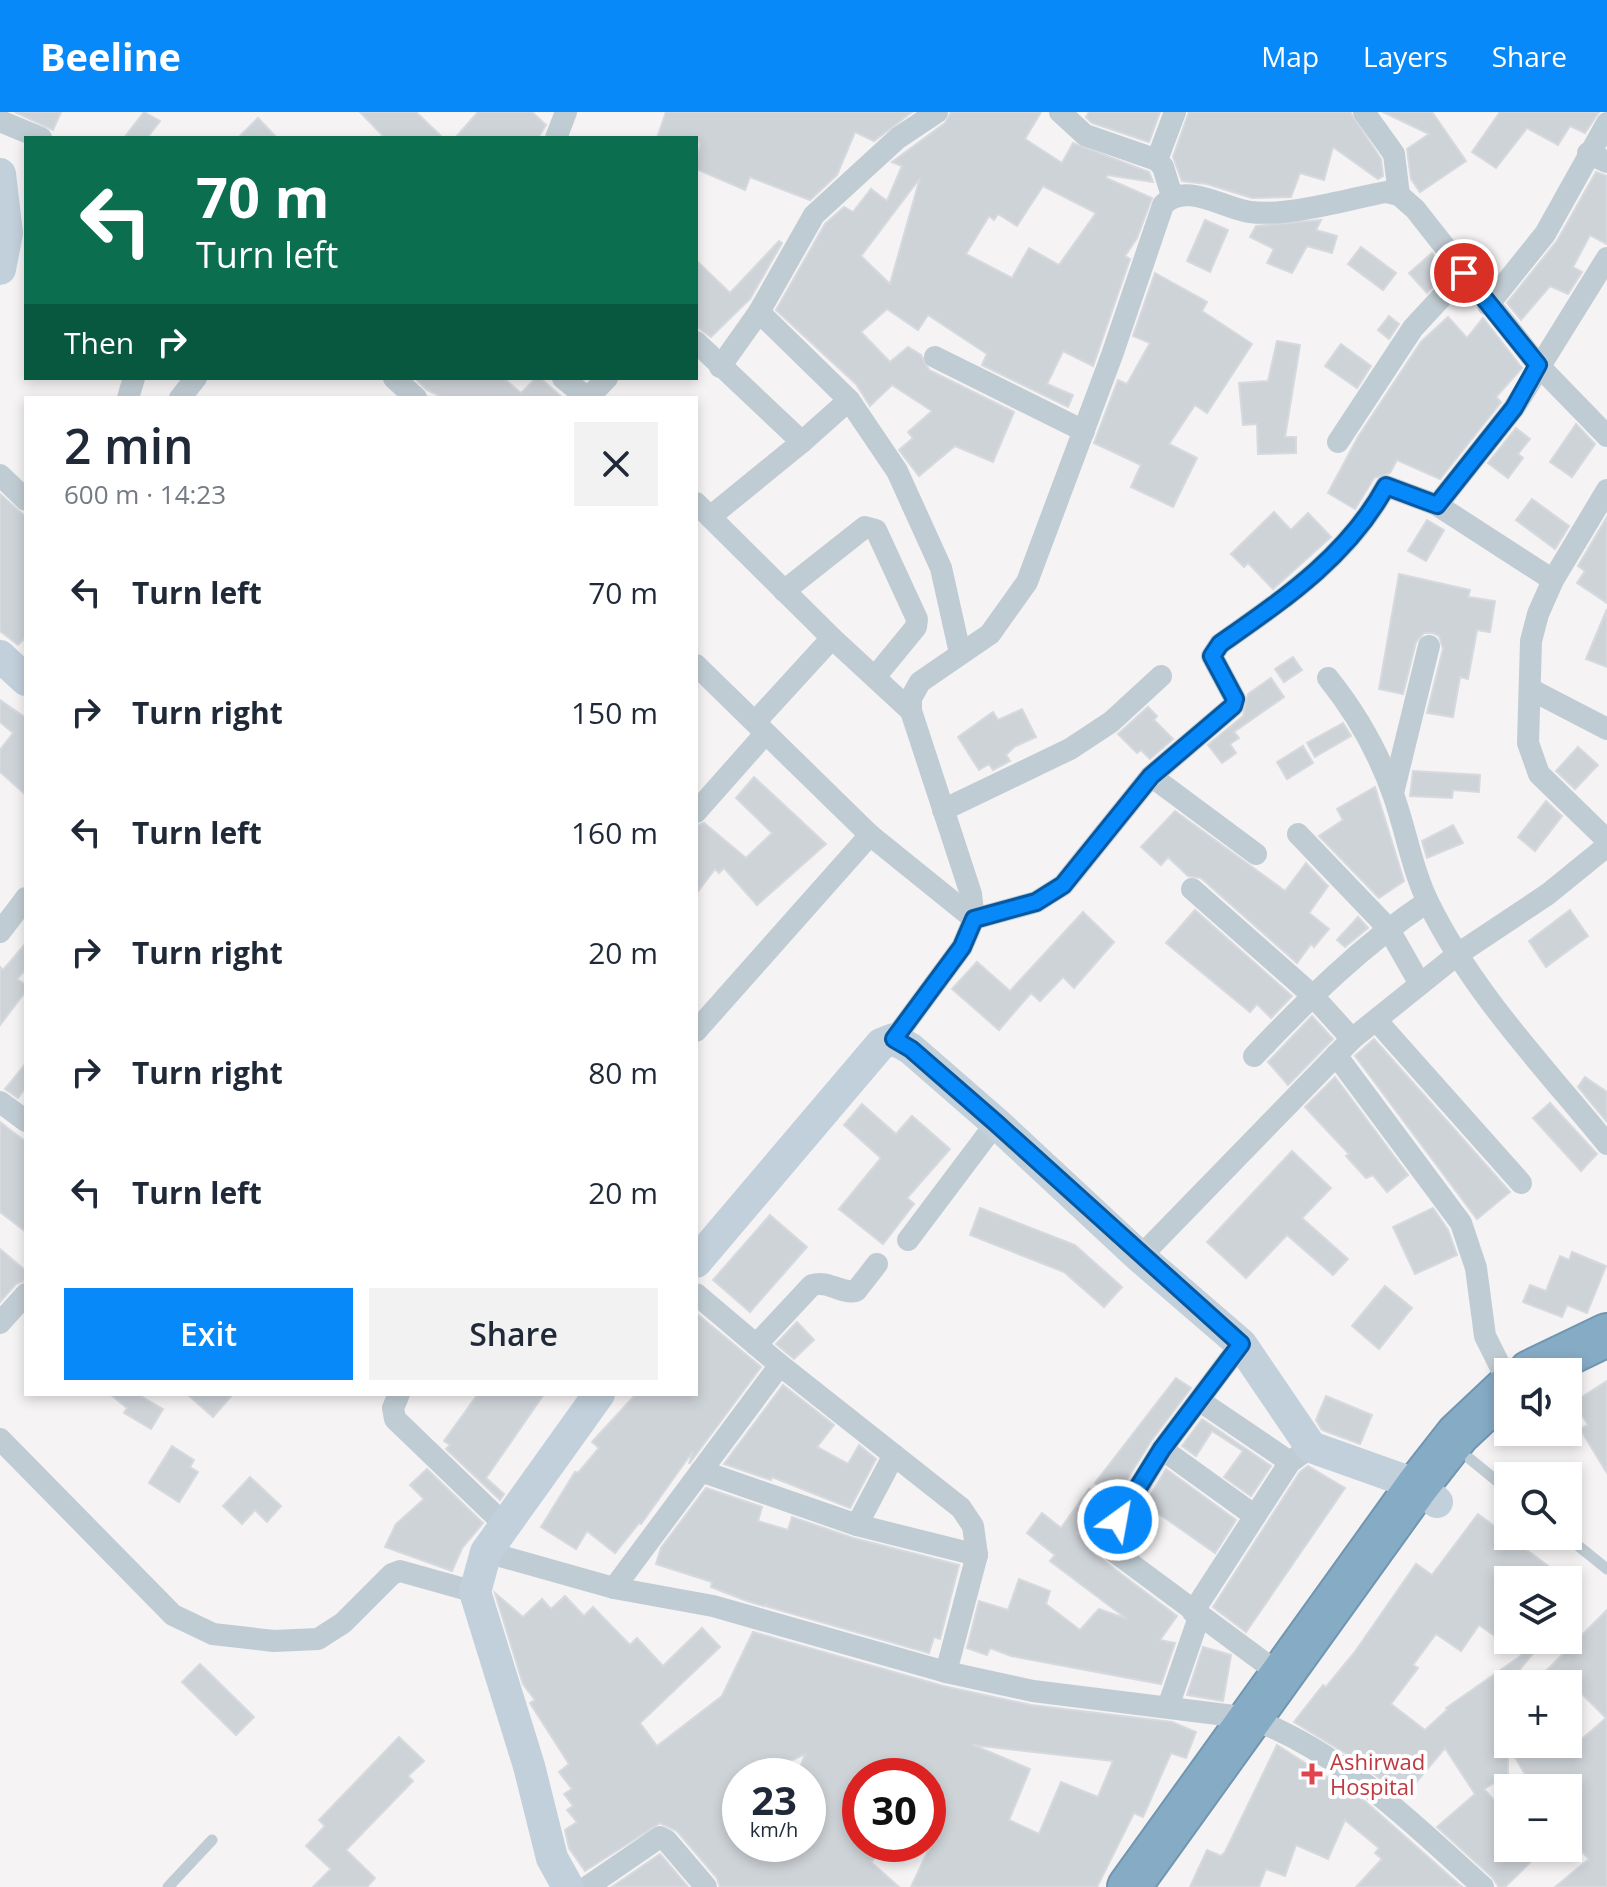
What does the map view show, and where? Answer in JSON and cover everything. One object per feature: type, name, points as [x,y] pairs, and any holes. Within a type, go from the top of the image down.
[{"type":"highway","points":[[1559,1358],[1607,1335]]},
{"type":"highway","points":[[1582,1376],[1607,1365]]},
{"type":"highway","points":[[1129,1887],[1227,1770],[1427,1493],[1458,1434],[1494,1398]]},
{"type":"highway","points":[[1262,1723],[1281,1675],[1427,1493],[1470,1459],[1494,1435]]},
{"type":"highway","points":[[1162,1887],[1227,1770]]},
{"type":"street","points":[[557,136],[566,112]]},
{"type":"street","points":[[720,367],[759,312],[814,215],[898,138],[937,112]]},
{"type":"street","points":[[1060,112],[1085,135],[1157,160],[1163,167],[1172,196]]},
{"type":"street","points":[[1157,160],[1175,112]]},
{"type":"street","points":[[1364,112],[1394,154],[1399,195]]},
{"type":"street","points":[[0,121],[36,136]]},
{"type":"street","points":[[1488,305],[1545,234],[1597,158],[1607,123]]},
{"type":"street","points":[[0,269],[7,233],[1,182]]},
{"type":"street","points":[[698,1260],[881,1044],[894,1039],[962,947],[974,919],[971,894],[911,711],[911,698],[920,682],[990,634],[1027,582],[1163,205],[1172,196],[1185,194],[1256,212],[1386,192],[1399,195],[1415,209],[1538,365],[1607,436]]},
{"type":"street","points":[[1437,505],[1514,408],[1607,258]]},
{"type":"street","points":[[1338,442],[1413,328],[1464,273]]},
{"type":"street","points":[[759,312],[849,400],[897,471],[941,568],[960,653]]},
{"type":"street","points":[[698,344],[802,442]]},
{"type":"street","points":[[935,357],[1084,431]]},
{"type":"street","points":[[182,396],[194,380]]},
{"type":"street","points":[[396,380],[414,396]]},
{"type":"street","points":[[566,380],[586,396]]},
{"type":"street","points":[[590,396],[605,380]]},
{"type":"street","points":[[849,400],[802,442],[703,510],[832,638],[911,711]]},
{"type":"street","points":[[0,475],[24,498]]},
{"type":"street","points":[[974,919],[1036,902],[1063,885],[1151,776],[1233,706],[1235,699],[1212,656],[1220,644],[1310,581],[1372,512],[1386,486],[1437,505],[1553,580]]},
{"type":"street","points":[[1140,1257],[1344,1047],[1458,954],[1548,894],[1607,843],[1539,774],[1528,743],[1531,641],[1553,580],[1607,490]]},
{"type":"street","points":[[784,591],[865,527],[876,530],[917,619],[916,627],[875,677]]},
{"type":"street","points":[[698,809],[832,638]]},
{"type":"street","points":[[1393,793],[1429,646]]},
{"type":"street","points":[[0,656],[24,678]]},
{"type":"street","points":[[698,667],[870,835],[974,919]]},
{"type":"street","points":[[943,810],[1070,749],[1111,722],[1161,676]]},
{"type":"street","points":[[1328,678],[1359,717],[1393,793],[1427,902],[1458,954],[1538,1062],[1607,1144]]},
{"type":"street","points":[[1530,689],[1607,729]]},
{"type":"street","points":[[1151,776],[1256,854]]},
{"type":"street","points":[[1298,834],[1388,928],[1420,984]]},
{"type":"street","points":[[698,1029],[870,835]]},
{"type":"street","points":[[1192,889],[1312,995],[1461,1223],[1476,1268],[1485,1336],[1496,1358]]},
{"type":"street","points":[[0,932],[24,901]]},
{"type":"street","points":[[1254,1056],[1312,995],[1388,928],[1427,902]]},
{"type":"street","points":[[1376,1020],[1521,1183]]},
{"type":"street","points":[[894,1039],[911,1049],[996,1123],[1140,1257],[1241,1344],[1300,1454]]},
{"type":"street","points":[[0,1102],[24,1120]]},
{"type":"street","points":[[908,1240],[996,1123]]},
{"type":"street","points":[[756,1345],[812,1285],[820,1283],[856,1291],[877,1264]]},
{"type":"street","points":[[0,1323],[24,1296]]},
{"type":"street","points":[[698,1296],[780,1365],[961,1508],[973,1526],[977,1555],[946,1672]]},
{"type":"street","points":[[1241,1344],[1162,1449],[1104,1544],[1281,1675]]},
{"type":"street","points":[[614,1588],[780,1365]]},
{"type":"street","points":[[398,1396],[393,1408],[395,1419],[505,1525]]},
{"type":"street","points":[[568,1887],[552,1858],[529,1766],[475,1592],[486,1552],[598,1396]]},
{"type":"street","points":[[1200,1401],[1300,1454],[1427,1493]]},
{"type":"street","points":[[0,1439],[173,1615],[213,1634],[274,1641],[318,1639],[331,1633],[392,1574],[400,1571],[475,1592]]},
{"type":"street","points":[[1162,1449],[1255,1516]]},
{"type":"street","points":[[1168,1707],[1196,1614],[1255,1516],[1300,1454]]},
{"type":"street","points":[[857,1525],[894,1455]]},
{"type":"street","points":[[701,1471],[857,1525],[977,1555]]},
{"type":"street","points":[[486,1552],[614,1588],[713,1606],[946,1672],[1033,1691],[1168,1707],[1262,1723],[1380,1794],[1483,1887]]},
{"type":"street","points":[[587,1887],[660,1837],[706,1887]]},
{"type":"lane","points":[[1470,1459],[1494,1479]]},
{"type":"lane","points":[[1582,1549],[1607,1569]]},
{"type":"lane","points":[[168,1887],[212,1840]]},
{"type":"building","points":[[15,112],[61,112],[53,130]]},
{"type":"building","points":[[144,112],[160,121],[149,136],[126,136]]},
{"type":"building","points":[[360,112],[416,112],[441,136],[383,136]]},
{"type":"building","points":[[478,112],[532,112],[546,125],[539,136],[457,136]]},
{"type":"building","points":[[666,112],[912,112],[874,141],[855,132],[837,175],[810,200],[750,177],[745,190],[698,170],[698,136],[658,136]]},
{"type":"building","points":[[951,112],[1041,112],[1025,139],[1062,163],[1073,143],[1149,172],[1153,182],[1107,175],[1106,178],[1152,198],[1137,238],[1125,256],[1130,259],[1093,366],[1063,351],[1047,384],[1073,395],[1068,407],[982,365],[987,354],[928,315],[918,330],[887,309],[861,332],[890,362],[908,347],[921,355],[929,370],[1014,412],[993,462],[955,446],[919,476],[899,450],[913,438],[908,432],[932,411],[892,385],[870,406],[856,384],[776,310],[825,224],[844,207],[853,212],[871,189],[887,201],[902,166],[892,162],[945,123]],"holes":[[[920,178],[890,284],[861,256]],[[1043,186],[1096,213],[1059,265],[1029,248],[1012,278],[966,254],[989,216],[994,220],[998,214],[1017,226]]]},
{"type":"building","points":[[1089,112],[1160,112],[1149,142],[1092,123],[1086,117]]},
{"type":"building","points":[[1189,112],[1350,112],[1381,159],[1383,176],[1378,179],[1333,147],[1324,180],[1300,173],[1291,197],[1252,198],[1207,184],[1182,181],[1173,157]]},
{"type":"building","points":[[1383,112],[1432,112],[1466,161],[1420,192],[1411,179],[1407,149],[1429,134]]},
{"type":"building","points":[[1500,112],[1599,112],[1585,133],[1570,126],[1558,145],[1527,128],[1496,168],[1472,152]]},
{"type":"building","points":[[258,118],[275,136],[240,136]]},
{"type":"building","points":[[1596,172],[1607,176],[1607,244],[1590,235],[1573,267],[1582,272],[1568,294],[1550,286],[1521,320],[1507,303],[1557,241]]},
{"type":"building","points":[[1205,220],[1228,230],[1210,272],[1187,261]]},
{"type":"building","points":[[1321,220],[1316,230],[1337,236],[1332,253],[1307,246],[1292,273],[1267,263],[1274,249],[1250,237],[1256,226]]},
{"type":"building","points":[[779,241],[782,243],[750,299],[711,337],[698,327],[698,262],[730,293]]},
{"type":"building","points":[[1361,247],[1396,273],[1383,290],[1348,264]]},
{"type":"building","points":[[1432,253],[1446,271],[1427,293],[1409,273]]},
{"type":"building","points":[[1155,273],[1207,302],[1202,311],[1252,344],[1207,413],[1195,405],[1169,444],[1197,458],[1173,507],[1131,487],[1141,465],[1094,443],[1118,380],[1127,384],[1150,343],[1133,336]]},
{"type":"building","points":[[1389,316],[1399,324],[1389,339],[1378,330]]},
{"type":"building","points":[[1448,317],[1467,338],[1483,318],[1522,368],[1496,397],[1501,402],[1440,479],[1397,460],[1390,473],[1374,478],[1355,509],[1328,493],[1358,437],[1421,342]]},
{"type":"building","points":[[1277,341],[1300,345],[1285,437],[1296,437],[1296,453],[1258,454],[1257,424],[1243,425],[1239,383],[1268,381]]},
{"type":"building","points":[[1341,344],[1371,366],[1357,388],[1325,366]]},
{"type":"building","points":[[417,380],[505,380],[521,393],[534,380],[542,380],[561,396],[440,396],[427,390]]},
{"type":"building","points":[[1576,424],[1595,444],[1572,477],[1550,462]]},
{"type":"building","points":[[1516,428],[1530,439],[1518,454],[1523,458],[1508,478],[1488,463]]},
{"type":"building","points":[[0,494],[24,515],[24,639],[18,645],[0,631]]},
{"type":"building","points":[[1532,499],[1569,526],[1555,549],[1516,520]]},
{"type":"building","points":[[1274,512],[1291,530],[1308,513],[1331,537],[1273,589],[1248,563],[1244,567],[1231,554]]},
{"type":"building","points":[[1607,517],[1607,603],[1577,583],[1585,571],[1578,566]]},
{"type":"building","points":[[1427,520],[1444,530],[1426,561],[1408,551]]},
{"type":"building","points":[[1399,574],[1470,590],[1468,597],[1495,601],[1490,632],[1477,630],[1468,679],[1460,677],[1453,717],[1427,713],[1443,649],[1439,636],[1433,633],[1424,633],[1416,642],[1403,694],[1379,689]]},
{"type":"building","points":[[1607,609],[1607,667],[1586,659]]},
{"type":"building","points":[[1293,657],[1302,670],[1284,682],[1275,669]]},
{"type":"building","points":[[1271,678],[1284,697],[1234,732],[1239,738],[1230,744],[1236,753],[1222,763],[1208,745],[1243,716],[1248,694]]},
{"type":"building","points":[[0,700],[24,717],[24,793],[0,772],[0,750],[13,733],[0,722]]},
{"type":"building","points":[[1148,707],[1157,716],[1154,720],[1173,739],[1150,759],[1141,750],[1137,753],[1118,734]]},
{"type":"building","points":[[1022,709],[1036,737],[1014,747],[1006,755],[1010,761],[993,770],[989,764],[979,770],[958,737],[993,712],[998,720]]},
{"type":"building","points":[[1343,723],[1351,736],[1315,757],[1307,743]]},
{"type":"building","points":[[1303,746],[1313,763],[1287,779],[1277,762]]},
{"type":"building","points":[[1578,747],[1598,765],[1575,789],[1556,771]]},
{"type":"building","points":[[1413,771],[1480,775],[1479,792],[1453,790],[1452,798],[1410,796]]},
{"type":"building","points":[[754,777],[826,844],[757,905],[724,868],[719,873],[715,869],[698,891],[698,825],[704,823],[746,858],[772,833],[736,798]]},
{"type":"building","points":[[1375,787],[1404,881],[1379,898],[1319,836],[1343,820],[1337,809]]},
{"type":"building","points":[[1546,801],[1562,816],[1535,851],[1518,837]]},
{"type":"building","points":[[1175,811],[1285,891],[1306,863],[1328,886],[1309,913],[1329,929],[1314,947],[1311,944],[1297,963],[1201,878],[1188,876],[1168,857],[1161,865],[1141,847]]},
{"type":"building","points":[[1453,825],[1463,843],[1427,858],[1422,841]]},
{"type":"building","points":[[1195,910],[1292,996],[1271,1018],[1257,1004],[1250,1012],[1166,943]]},
{"type":"building","points":[[1570,910],[1588,936],[1546,967],[1529,941]]},
{"type":"building","points":[[1083,912],[1114,942],[1074,988],[1063,977],[1040,1001],[1031,993],[999,1030],[952,989],[977,962],[1010,991]]},
{"type":"building","points":[[1358,917],[1368,928],[1345,947],[1337,940]]},
{"type":"building","points":[[24,945],[24,971],[17,979],[24,984],[24,994],[0,1025],[0,967],[3,970]]},
{"type":"building","points":[[1312,1016],[1333,1039],[1288,1085],[1268,1062]]},
{"type":"building","points":[[1374,1039],[1510,1192],[1477,1219],[1355,1056]]},
{"type":"building","points":[[24,1065],[24,1090],[18,1098],[5,1089]]},
{"type":"building","points":[[1335,1077],[1408,1175],[1387,1192],[1373,1175],[1366,1178],[1346,1156],[1349,1154],[1305,1107]]},
{"type":"building","points":[[1585,1077],[1607,1092],[1607,1122],[1578,1087]]},
{"type":"building","points":[[1550,1103],[1597,1154],[1581,1171],[1533,1118]]},
{"type":"building","points":[[862,1104],[896,1134],[912,1116],[950,1149],[907,1198],[914,1204],[883,1244],[839,1209],[881,1158],[844,1125]]},
{"type":"building","points":[[0,1122],[24,1140],[24,1230],[0,1212]]},
{"type":"building","points":[[1292,1151],[1331,1188],[1302,1218],[1348,1259],[1333,1275],[1287,1235],[1246,1278],[1207,1242]]},
{"type":"building","points":[[980,1208],[1075,1245],[1122,1287],[1104,1307],[1064,1272],[970,1235]]},
{"type":"building","points":[[1433,1208],[1448,1230],[1457,1255],[1415,1274],[1393,1227]]},
{"type":"building","points":[[770,1215],[807,1247],[750,1312],[713,1280]]},
{"type":"building","points":[[0,1249],[24,1269],[24,1281],[16,1284],[0,1302]]},
{"type":"building","points":[[1572,1252],[1606,1266],[1587,1313],[1567,1305],[1562,1317],[1523,1302],[1530,1285],[1546,1291],[1560,1256],[1569,1260]]},
{"type":"building","points":[[1385,1286],[1412,1308],[1379,1349],[1352,1326]]},
{"type":"building","points":[[698,1315],[761,1367],[689,1464],[693,1451],[641,1524],[615,1553],[587,1531],[576,1549],[541,1527],[575,1472],[578,1473],[599,1448],[592,1442],[634,1396],[698,1396]]},
{"type":"building","points":[[797,1322],[814,1340],[794,1359],[776,1344]]},
{"type":"building","points":[[1176,1378],[1191,1388],[1151,1441],[1121,1489],[1115,1484],[1108,1493],[1095,1483]]},
{"type":"building","points":[[1607,1381],[1607,1473],[1582,1432],[1582,1428],[1588,1425],[1582,1415],[1582,1397]]},
{"type":"building","points":[[783,1385],[834,1425],[817,1447],[848,1464],[859,1445],[876,1459],[850,1508],[772,1477],[771,1480],[724,1464]]},
{"type":"building","points":[[112,1396],[140,1396],[163,1409],[151,1429],[124,1413],[127,1408]]},
{"type":"building","points":[[189,1396],[231,1396],[213,1417]]},
{"type":"building","points":[[477,1396],[543,1396],[486,1478],[504,1494],[500,1500],[446,1449],[450,1445],[444,1441]]},
{"type":"building","points":[[1326,1396],[1372,1415],[1360,1444],[1322,1430],[1316,1420]]},
{"type":"building","points":[[1202,1419],[1271,1466],[1251,1496],[1224,1477],[1243,1451],[1212,1431],[1196,1456],[1182,1446]]},
{"type":"building","points":[[172,1446],[194,1460],[190,1467],[198,1472],[179,1502],[149,1483]]},
{"type":"building","points":[[1308,1466],[1345,1488],[1246,1632],[1213,1607],[1300,1472]]},
{"type":"building","points":[[427,1469],[483,1523],[462,1548],[452,1571],[385,1547],[396,1524],[424,1499],[410,1485]]},
{"type":"building","points":[[1166,1469],[1236,1520],[1215,1553],[1145,1504]]},
{"type":"building","points":[[250,1477],[281,1506],[267,1522],[255,1510],[242,1524],[223,1506]]},
{"type":"building","points":[[706,1488],[762,1507],[758,1521],[788,1530],[792,1517],[853,1538],[959,1565],[940,1639],[934,1637],[929,1653],[765,1606],[767,1603],[764,1606],[747,1601],[711,1587],[712,1582],[656,1564],[661,1548]]},
{"type":"building","points":[[1089,1489],[1102,1498],[1077,1533],[1090,1543],[1096,1555],[1177,1616],[1160,1640],[1175,1643],[1161,1684],[1011,1656],[990,1648],[987,1655],[967,1648],[979,1601],[1008,1610],[1019,1579],[1050,1591],[1046,1604],[1080,1630],[1099,1609],[1127,1619],[1050,1561],[1055,1555],[1027,1533],[1042,1513],[1061,1528]]},
{"type":"building","points":[[1478,1514],[1494,1526],[1494,1550],[1527,1550],[1548,1566],[1494,1566],[1494,1635],[1479,1625],[1461,1651],[1436,1634],[1413,1665],[1418,1668],[1391,1704],[1425,1730],[1446,1708],[1494,1675],[1494,1758],[1508,1758],[1508,1774],[1494,1774],[1494,1783],[1484,1789],[1494,1800],[1494,1862],[1531,1862],[1505,1887],[1499,1887],[1437,1827],[1475,1794],[1445,1748],[1404,1797],[1353,1758],[1294,1722],[1354,1653],[1416,1564],[1432,1575]]},
{"type":"building","points":[[495,1593],[523,1617],[542,1599],[551,1609],[565,1596],[584,1616],[593,1607],[630,1645],[637,1638],[663,1666],[702,1628],[720,1647],[640,1723],[657,1746],[722,1696],[753,1632],[943,1686],[1031,1705],[1172,1722],[1196,1732],[1186,1758],[1171,1753],[1143,1817],[1134,1813],[1097,1887],[911,1887],[923,1862],[946,1862],[946,1758],[842,1758],[842,1862],[871,1862],[899,1887],[720,1887],[717,1878],[677,1831],[660,1823],[585,1871],[569,1848],[565,1830],[577,1822],[567,1810],[573,1806],[564,1794],[572,1789],[559,1772],[569,1764],[530,1703],[535,1700],[523,1684]],"holes":[[[973,1745],[1113,1761],[1098,1797],[1061,1782],[1039,1834],[1009,1820],[1030,1769]]]},
{"type":"building","points":[[1607,1610],[1607,1887],[1555,1887],[1589,1859],[1582,1852],[1582,1774],[1525,1774],[1516,1758],[1582,1758],[1582,1739],[1606,1718],[1582,1694],[1582,1670],[1547,1670],[1563,1654],[1582,1654],[1582,1635]]},
{"type":"building","points":[[1203,1647],[1231,1655],[1223,1701],[1187,1695]]},
{"type":"building","points":[[1521,1654],[1533,1654],[1519,1670],[1500,1670]]},
{"type":"building","points":[[200,1664],[254,1717],[236,1735],[182,1682]]},
{"type":"building","points":[[399,1737],[424,1761],[408,1776],[413,1781],[346,1850],[375,1878],[367,1887],[313,1887],[331,1869],[306,1846],[325,1826],[319,1820]]},
{"type":"building","points":[[1277,1745],[1366,1802],[1462,1887],[1356,1887],[1382,1859],[1375,1853],[1379,1848],[1345,1820],[1328,1859],[1296,1845],[1285,1876],[1266,1869],[1259,1887],[1190,1887],[1207,1850],[1221,1856],[1225,1852]]},
{"type":"building","points":[[660,1854],[688,1887],[612,1887]]},
{"type":"place","name":"Ashirwad Hospital","points":[[1312,1774]]},
{"type":"route","points":[[1118,1520],[1162,1449],[1241,1344],[1140,1257],[996,1123],[911,1049],[894,1039],[962,947],[974,919],[1036,902],[1063,885],[1151,776],[1233,706],[1235,699],[1212,656],[1220,644],[1310,581],[1372,512],[1386,486],[1437,505],[1514,408],[1538,365],[1464,273]]}]
